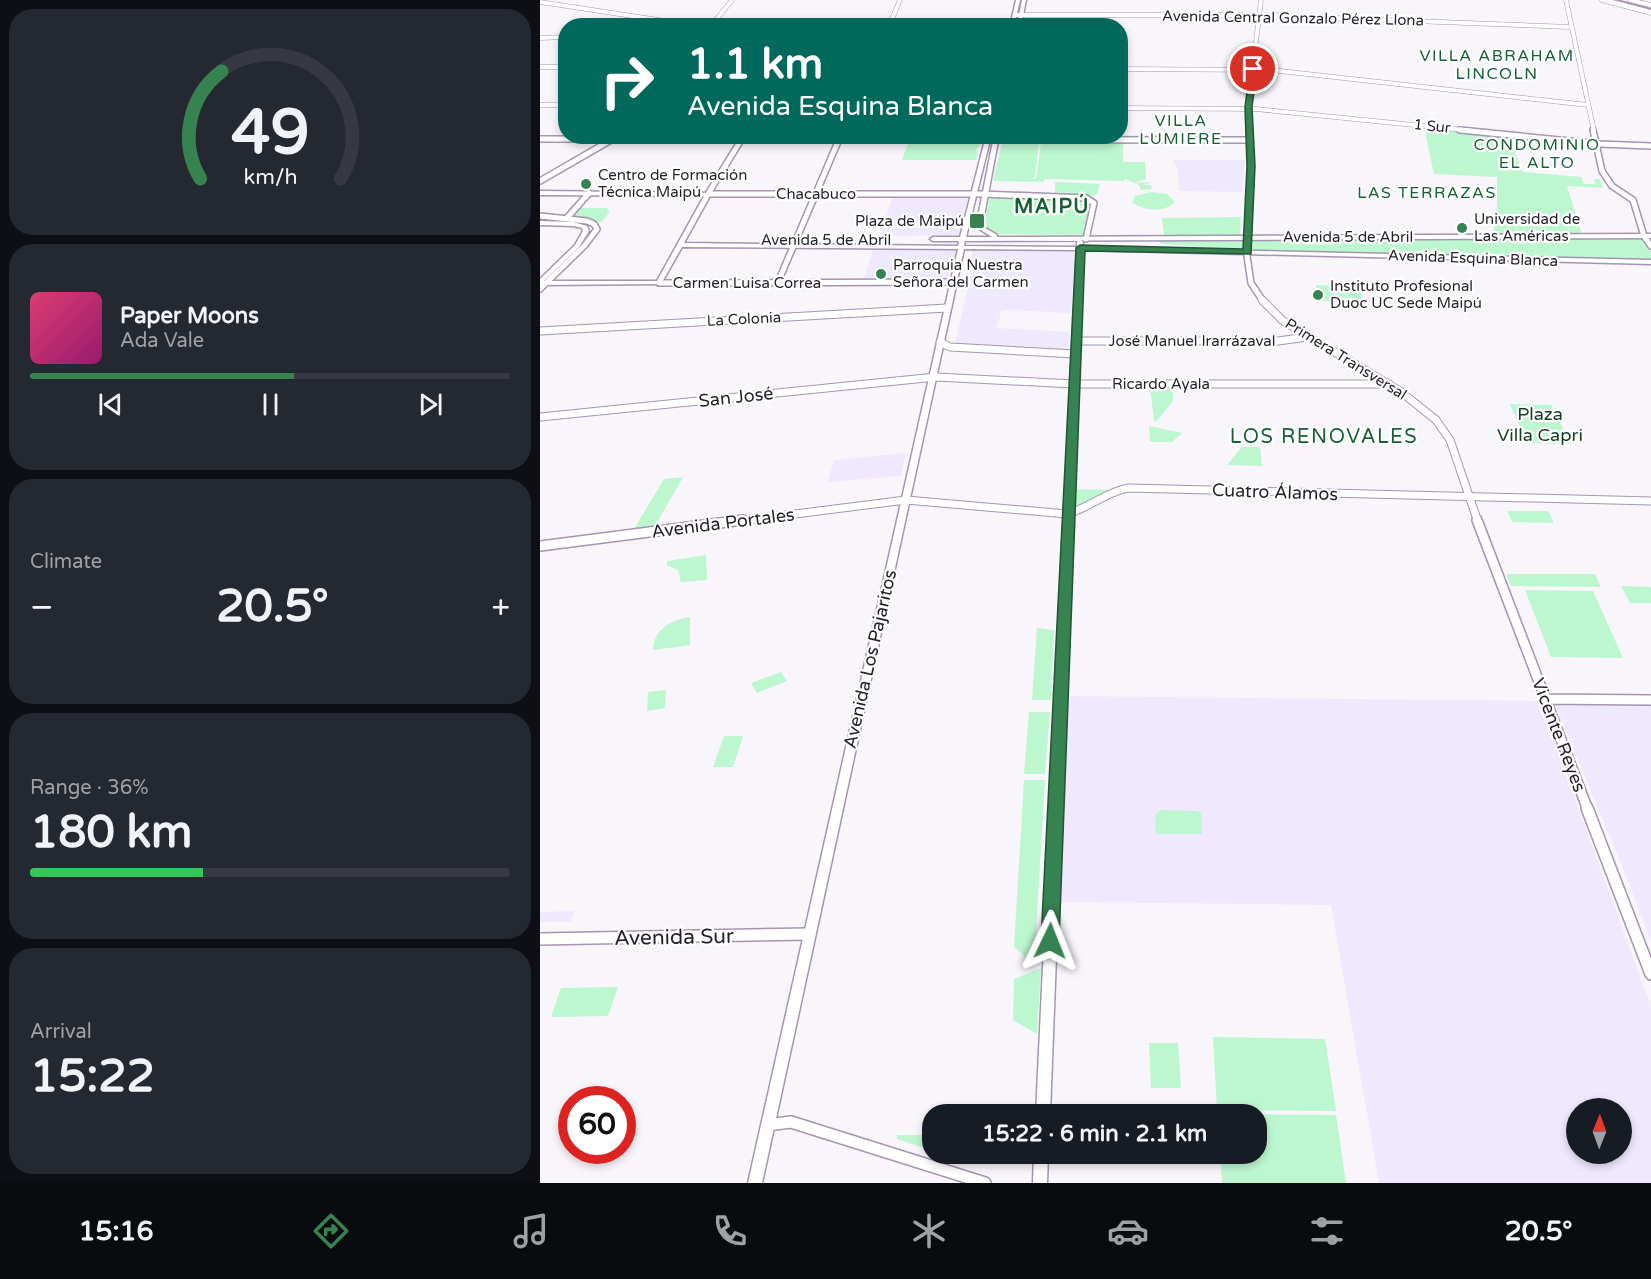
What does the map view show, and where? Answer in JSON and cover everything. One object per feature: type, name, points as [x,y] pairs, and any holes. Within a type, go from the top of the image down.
[{"type":"highway","points":[[1608,0],[1651,9]]},
{"type":"highway","points":[[1624,0],[1651,9]]},
{"type":"main road","points":[[1014,18],[1018,0]]},
{"type":"main road","points":[[1020,18],[1024,0]]},
{"type":"main road","name":"Avenida Los Pajaritos","points":[[755,1183],[947,308],[973,194],[987,144]]},
{"type":"main road","points":[[996,144],[979,227],[988,234],[1006,238]]},
{"type":"main road","name":"Chacabuco","points":[[540,193],[708,194]]},
{"type":"main road","points":[[659,283],[708,194]]},
{"type":"main road","points":[[540,223],[582,226],[586,231],[582,244],[542,283]]},
{"type":"main road","name":"Avenida 5 de Abril","points":[[683,242],[962,243],[1006,238],[1648,236]]},
{"type":"main road","points":[[1043,1104],[1080,248],[1077,239]]},
{"type":"main road","name":"Avenida 5 de Abril","points":[[962,243],[971,246]]},
{"type":"main road","name":"Avenida Esquina Blanca","points":[[971,246],[1651,262]]},
{"type":"main road","name":"Carmen Luisa Correa","points":[[542,283],[659,283]]},
{"type":"main road","points":[[1040,1183],[1041,1164]]},
{"type":"street","points":[[717,18],[732,0]]},
{"type":"street","points":[[892,18],[900,0]]},
{"type":"street","name":"Primera Transversal","points":[[1262,0],[1248,108],[1251,164],[1248,252],[1250,279],[1255,291],[1275,315],[1307,337],[1389,384],[1431,416],[1447,435],[1468,496]]},
{"type":"street","points":[[1566,0],[1605,177],[1613,188],[1632,199],[1651,246]]},
{"type":"street","points":[[1602,0],[1651,9]]},
{"type":"street","points":[[1631,0],[1651,9]]},
{"type":"street","points":[[1631,0],[1642,0]]},
{"type":"street","points":[[540,3],[643,18]]},
{"type":"street","name":"Avenida Central Gonzalo Pérez Llona","points":[[1015,15],[1260,15],[1571,27]]},
{"type":"street","points":[[540,39],[558,38]]},
{"type":"street","points":[[540,67],[558,68]]},
{"type":"street","points":[[1128,69],[1253,69],[1588,105]]},
{"type":"street","points":[[540,105],[558,105]]},
{"type":"street","name":"1 Sur","points":[[1128,108],[1248,108],[1597,143],[1651,146]]},
{"type":"street","points":[[540,139],[558,139]]},
{"type":"street","points":[[1128,139],[1248,140]]},
{"type":"street","points":[[540,181],[604,144]]},
{"type":"street","points":[[708,194],[739,144]]},
{"type":"street","points":[[778,282],[837,144]]},
{"type":"street","points":[[567,218],[589,193]]},
{"type":"street","name":"Chacabuco","points":[[708,194],[987,194],[1091,199],[1094,203],[1086,239]]},
{"type":"street","points":[[540,216],[590,221],[596,226],[595,233],[582,244]]},
{"type":"street","name":"Carmen Luisa Correa","points":[[659,283],[954,282]]},
{"type":"street","points":[[540,289],[542,283]]},
{"type":"street","name":"La Colonia","points":[[540,331],[947,308]]},
{"type":"street","name":"José Manuel Irarrázaval","points":[[1076,341],[1271,341],[1307,337]]},
{"type":"street","points":[[940,342],[950,347],[1075,354]]},
{"type":"street","name":"Ricardo Ayala","points":[[932,377],[1074,384],[1389,384]]},
{"type":"street","name":"San José","points":[[540,417],[932,377]]},
{"type":"street","name":"Cuatro Álamos","points":[[906,501],[1067,514],[1111,492],[1128,488],[1651,501]]},
{"type":"street","name":"Vicente Reyes","points":[[1468,496],[1651,974]]},
{"type":"street","name":"Avenida Portales","points":[[540,546],[906,501]]},
{"type":"street","points":[[1545,699],[1651,700]]},
{"type":"street","name":"Avenida Sur","points":[[540,939],[808,934]]},
{"type":"street","points":[[767,1125],[791,1122],[985,1183]]},
{"type":"shaded area","points":[[1173,160],[1245,160],[1242,192],[1179,191],[1178,171]]},
{"type":"shaded area","points":[[970,195],[959,235],[880,236],[893,196]]},
{"type":"shaded area","points":[[874,247],[957,248],[948,280],[864,279]]},
{"type":"shaded area","points":[[973,248],[1076,249],[1071,313],[1002,310],[996,328],[1069,332],[1069,351],[955,345],[968,287]]},
{"type":"shaded area","points":[[906,453],[901,476],[828,482],[834,460]]},
{"type":"shaded area","points":[[1066,696],[1539,701],[1651,1006],[1651,1183],[1379,1183],[1331,905],[1060,902]]},
{"type":"shaded area","points":[[1554,702],[1651,703],[1651,941],[1620,861]]},
{"type":"shaded area","points":[[574,911],[571,922],[540,922],[540,912]]},
{"type":"green space","points":[[1424,127],[1508,136],[1523,172],[1581,177],[1584,184],[1596,184],[1594,179],[1600,179],[1603,188],[1567,186],[1582,234],[1527,235],[1513,232],[1509,235],[1493,235],[1497,206],[1497,177],[1434,174]]},
{"type":"green space","points":[[908,144],[980,144],[976,150],[978,153],[976,160],[902,160]]},
{"type":"green space","points":[[1002,144],[1039,144],[1035,177],[1030,179],[1036,179],[1041,144],[1123,144],[1123,162],[1145,162],[1146,179],[1134,183],[1125,179],[1124,181],[1045,179],[1043,182],[993,181]]},
{"type":"green space","points":[[1055,182],[1100,184],[1097,194],[1089,197],[1055,194]]},
{"type":"green space","points":[[1153,182],[1143,185],[1151,185],[1152,189],[1141,190],[1139,185],[1134,183]]},
{"type":"green space","points":[[1151,192],[1167,194],[1175,202],[1166,208],[1154,210],[1132,202],[1135,196]]},
{"type":"green space","points":[[990,196],[1085,199],[1090,202],[1084,235],[995,234],[983,229]]},
{"type":"green space","points":[[579,208],[609,208],[607,210],[610,211],[602,222],[571,217]]},
{"type":"green space","points":[[1241,217],[1240,235],[1164,235],[1162,218]]},
{"type":"green space","points":[[1651,237],[1651,261],[1277,252],[1162,244],[1156,240]]},
{"type":"green space","points":[[1316,285],[1359,286],[1363,302],[1320,301]]},
{"type":"green space","points":[[1150,386],[1173,387],[1173,401],[1157,421],[1154,421]]},
{"type":"green space","name":"Plaza Villa Capri","points":[[1510,404],[1551,405],[1571,444],[1527,443]]},
{"type":"green space","points":[[1149,426],[1182,433],[1172,442],[1153,442],[1150,441]]},
{"type":"green space","points":[[1242,447],[1260,447],[1262,466],[1227,465]]},
{"type":"green space","points":[[683,477],[655,526],[634,529],[664,479]]},
{"type":"green space","points":[[1074,489],[1109,490],[1073,508]]},
{"type":"green space","points":[[1507,511],[1548,511],[1554,523],[1512,522]]},
{"type":"green space","points":[[706,555],[707,580],[681,582],[678,570],[667,565],[667,561]]},
{"type":"green space","points":[[1506,574],[1595,574],[1601,587],[1511,586]]},
{"type":"green space","points":[[1621,586],[1651,587],[1651,603],[1630,603]]},
{"type":"green space","points":[[1525,590],[1593,591],[1623,658],[1551,657]]},
{"type":"green space","points":[[690,617],[690,645],[653,650],[657,636],[665,626]]},
{"type":"green space","points":[[1037,628],[1054,630],[1051,700],[1032,700]]},
{"type":"green space","points":[[781,672],[787,681],[757,693],[751,683]]},
{"type":"green space","points":[[666,690],[665,708],[647,711],[648,692]]},
{"type":"green space","points":[[1029,712],[1050,712],[1045,774],[1024,774]]},
{"type":"green space","points":[[724,736],[743,736],[733,767],[713,767]]},
{"type":"green space","points":[[1024,780],[1045,780],[1034,965],[1014,947]]},
{"type":"green space","points":[[1160,810],[1201,813],[1202,834],[1156,834],[1155,815]]},
{"type":"green space","points":[[1041,968],[1037,1034],[1013,1020],[1014,979]]},
{"type":"green space","points":[[618,987],[608,1016],[551,1017],[561,988]]},
{"type":"green space","points":[[1213,1037],[1325,1039],[1336,1111],[1267,1110],[1267,1104],[1217,1104]]},
{"type":"green space","points":[[1149,1043],[1178,1043],[1181,1088],[1151,1088]]},
{"type":"green space","points":[[1267,1114],[1336,1115],[1346,1183],[1222,1183],[1221,1164],[1267,1164]]},
{"type":"green space","points":[[897,1135],[922,1135],[922,1147],[897,1139]]},
{"type":"place","name":"Centro de Formación Técnica Maipú","points":[[586,184]]},
{"type":"place","name":"Plaza de Maipú","points":[[977,221]]},
{"type":"place","name":"Universidad de Las Américas","points":[[1462,228]]},
{"type":"place","name":"Parroquia Nuestra Señora del Carmen","points":[[881,274]]},
{"type":"place","name":"Instituto Profesional Duoc UC Sede Maipú","points":[[1318,295]]},
{"type":"district","name":"VILLA ABRAHAM LINCOLN","points":[[1497,64]]},
{"type":"district","name":"VILLA LUMIERE","points":[[1181,129]]},
{"type":"district","name":"CONDOMINIO EL ALTO","points":[[1537,153]]},
{"type":"district","name":"LAS TERRAZAS","points":[[1427,192]]},
{"type":"district","name":"MAIPÚ","points":[[1052,206]]},
{"type":"district","name":"LOS RENOVALES","points":[[1324,436]]},
{"type":"route","points":[[1050,941],[1080,248],[1248,252],[1251,166],[1248,107],[1253,69]]}]
